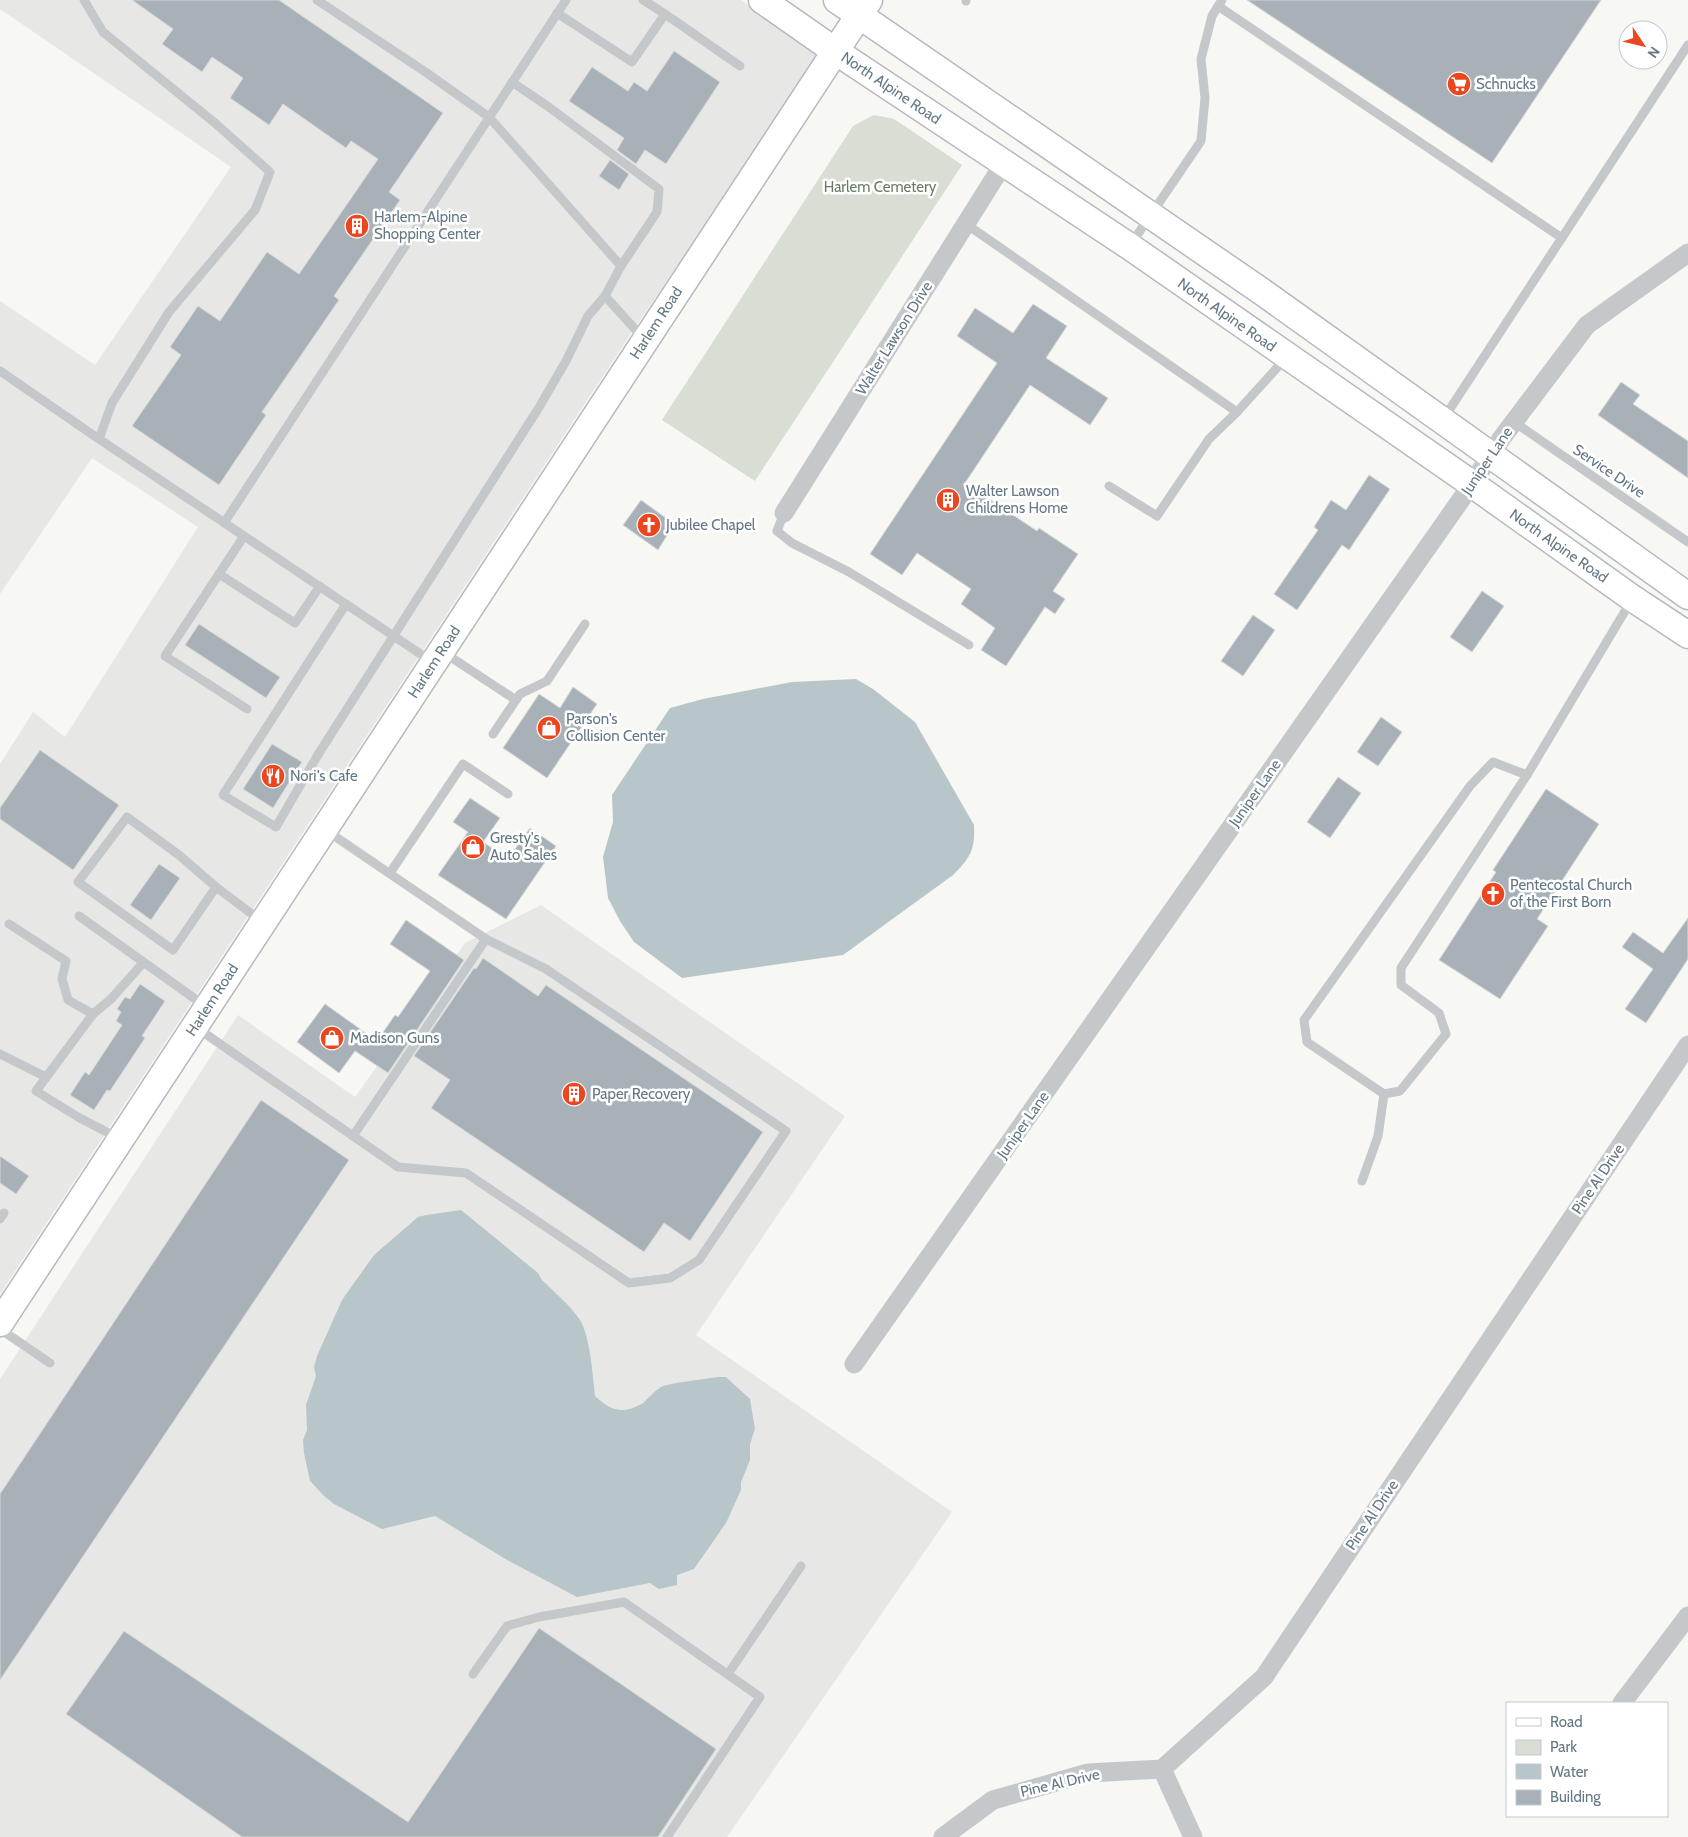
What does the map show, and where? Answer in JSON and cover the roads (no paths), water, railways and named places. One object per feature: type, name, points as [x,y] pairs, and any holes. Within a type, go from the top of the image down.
[{"type":"main road","name":"North Alpine Road","points":[[762,0],[835,51],[1130,246],[1632,598],[1688,635]]},
{"type":"main road","points":[[837,0],[864,8],[1150,215],[1688,596]]},
{"type":"main road","name":"Harlem Road","points":[[0,1323],[864,8]]},
{"type":"street","name":"Walter Lawson Drive","points":[[784,514],[1004,162]]},
{"type":"street","name":"Juniper Lane","points":[[854,1364],[1514,422],[1587,325],[1688,253]]},
{"type":"street","name":"Pine Al Drive","points":[[943,1837],[992,1800],[1088,1773],[1162,1769],[1264,1677],[1688,1045]]},
{"type":"street","points":[[1623,1702],[1688,1616]]},
{"type":"street","points":[[1162,1769],[1193,1837]]},
{"type":"lane","points":[[84,0],[103,32],[214,123],[270,172],[255,210],[169,312],[112,403],[98,439]]},
{"type":"lane","points":[[317,0],[489,116],[621,266]]},
{"type":"lane","points":[[224,522],[566,0]]},
{"type":"lane","points":[[643,0],[740,66]]},
{"type":"lane","points":[[1130,246],[1201,141],[1205,98],[1202,59],[1212,16],[1220,3],[1562,238]]},
{"type":"lane","points":[[557,13],[632,62],[665,14]]},
{"type":"lane","points":[[1442,420],[1453,406],[1688,45]]},
{"type":"lane","points":[[346,604],[223,795],[276,827],[319,753],[538,409],[566,361],[588,316],[605,296],[621,266],[657,212],[659,189],[512,82]]},
{"type":"lane","points":[[966,224],[1237,412]]},
{"type":"lane","points":[[605,296],[645,340]]},
{"type":"lane","points":[[1109,486],[1157,516],[1209,439],[1237,412],[1287,356]]},
{"type":"lane","points":[[0,371],[98,439],[393,635],[438,657],[516,700]]},
{"type":"lane","name":"Service Drive","points":[[1514,422],[1688,542]]},
{"type":"lane","points":[[784,514],[777,531],[792,543],[849,572],[969,644]]},
{"type":"lane","points":[[244,536],[165,656],[247,709]]},
{"type":"lane","points":[[219,574],[295,623],[320,586]]},
{"type":"lane","points":[[1527,776],[1493,762],[1470,786],[1304,1020],[1307,1042],[1384,1094],[1400,1091],[1446,1034],[1439,1013],[1400,985],[1401,968],[1527,776],[1632,598]]},
{"type":"lane","points":[[493,734],[520,694],[547,681],[585,624]]},
{"type":"lane","points":[[390,873],[463,764],[508,794]]},
{"type":"lane","points":[[216,887],[173,950],[78,882],[127,817],[179,855],[216,887],[263,923]]},
{"type":"lane","points":[[79,916],[144,964],[201,1017],[353,1136],[398,1168],[466,1173],[629,1283],[670,1278],[699,1260],[786,1131],[546,969],[486,939],[325,829]]},
{"type":"lane","points":[[9,924],[66,961],[62,979],[68,1000],[93,1014]]},
{"type":"lane","points":[[353,1136],[486,939]]},
{"type":"lane","points":[[120,1140],[36,1091],[93,1014],[111,999],[144,964]]},
{"type":"lane","points":[[0,1054],[46,1077]]},
{"type":"lane","points":[[1362,1180],[1378,1136],[1384,1094]]},
{"type":"lane","points":[[0,1329],[50,1363]]},
{"type":"lane","points":[[728,1674],[801,1566]]},
{"type":"lane","points":[[473,1674],[506,1626],[539,1616],[624,1602],[760,1697],[667,1837]]},
{"type":"water","points":[[856,679],[873,689],[915,722],[974,825],[974,841],[971,853],[953,875],[843,955],[682,978],[634,942],[608,898],[603,857],[613,822],[612,795],[670,708],[703,699],[792,682]]},
{"type":"water","points":[[461,1210],[538,1273],[542,1280],[567,1304],[580,1320],[589,1346],[595,1396],[606,1405],[618,1410],[629,1409],[643,1403],[661,1387],[718,1377],[726,1377],[750,1399],[755,1429],[750,1444],[750,1460],[741,1482],[741,1490],[726,1523],[694,1569],[677,1575],[677,1585],[659,1589],[650,1583],[577,1597],[507,1560],[435,1516],[382,1529],[334,1504],[310,1481],[303,1440],[307,1430],[306,1405],[316,1376],[314,1367],[317,1356],[342,1300],[374,1255],[418,1217]]},
{"type":"place","name":"Schnucks","points":[[1459,84]]},
{"type":"place","name":"Harlem-Alpine Shopping Center","points":[[357,226]]},
{"type":"place","name":"Walter Lawson Childrens Home","points":[[948,500]]},
{"type":"place","name":"Jubilee Chapel","points":[[649,525]]},
{"type":"place","name":"Parson's Collision Center","points":[[549,728]]},
{"type":"place","name":"Nori's Cafe","points":[[273,776]]},
{"type":"place","name":"Gresty's Auto Sales","points":[[473,847]]},
{"type":"place","name":"Pentecostal Church of the First Born","points":[[1493,894]]},
{"type":"place","name":"Madison Guns","points":[[332,1038]]},
{"type":"place","name":"Paper Recovery","points":[[574,1094]]},
{"type":"park label","name":"Harlem Cemetery","points":[[880,187]]}]
